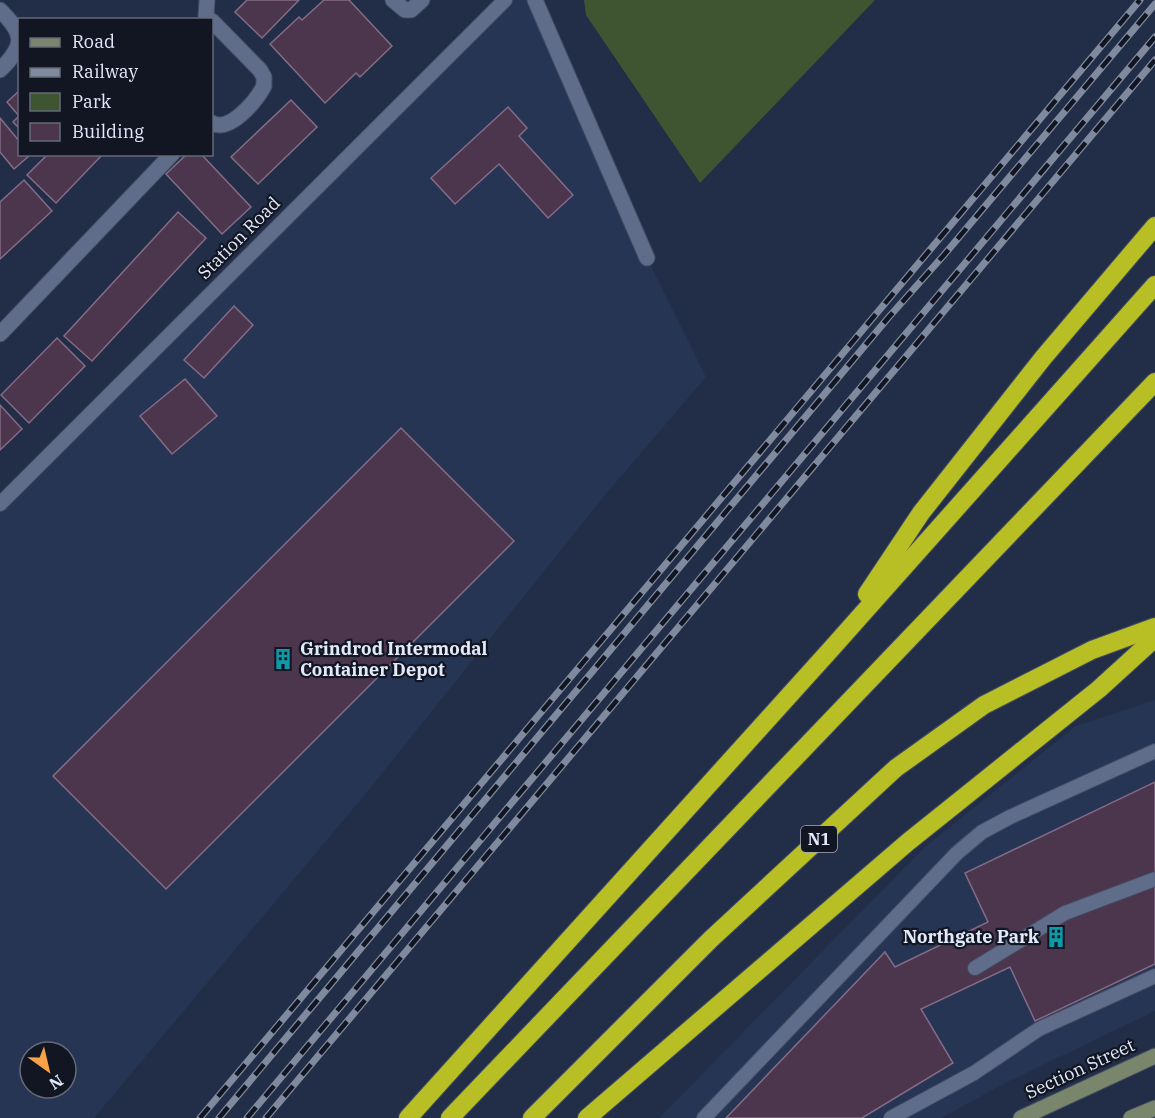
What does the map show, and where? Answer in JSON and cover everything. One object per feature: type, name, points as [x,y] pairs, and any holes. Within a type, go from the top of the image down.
[{"type":"highway","points":[[832,648],[921,513],[1043,358],[1155,226]]},
{"type":"highway","points":[[408,1118],[832,648],[1155,285]]},
{"type":"highway","points":[[450,1118],[1155,382]]},
{"type":"highway","name":"N1","points":[[532,1118],[711,939],[896,768],[984,705],[1092,650],[1155,627]]},
{"type":"highway","points":[[588,1118],[908,842],[1099,689],[1155,638]]},
{"type":"street","points":[[207,0],[208,18]]},
{"type":"street","points":[[393,0],[405,10],[411,10],[422,0]]},
{"type":"street","points":[[535,0],[647,258]]},
{"type":"street","points":[[0,10],[13,23],[18,32]]},
{"type":"street","points":[[213,24],[260,70],[264,77],[264,86],[232,121],[224,126],[213,123]]},
{"type":"street","points":[[0,70],[13,57],[18,43]]},
{"type":"street","points":[[0,334],[170,156]]},
{"type":"street","name":"Section Street","points":[[1021,1118],[1155,1056]]},
{"type":"street","points":[[1131,1118],[1155,1108]]},
{"type":"lane","name":"Station Road","points":[[0,504],[505,0]]},
{"type":"lane","points":[[704,1118],[957,853],[982,832],[1155,751]]},
{"type":"lane","points":[[975,968],[1065,913],[1155,879]]},
{"type":"lane","points":[[891,1118],[974,1073],[1039,1029],[1155,976]]},
{"type":"shaded area","points":[[505,0],[535,0],[647,258],[706,377],[605,495],[367,792],[94,1118],[0,1118],[0,504]]},
{"type":"shaded area","points":[[1155,700],[1155,1011],[1007,1082],[941,1118],[659,1118],[925,847],[1076,726]]},
{"type":"green space","points":[[584,0],[875,0],[700,183],[586,15]]},
{"type":"building","points":[[247,0],[299,0],[262,38],[235,12]]},
{"type":"building","points":[[324,0],[349,0],[392,46],[360,77],[356,73],[325,103],[270,44],[299,17],[302,20]]},
{"type":"building","points":[[18,92],[18,115],[7,102]]},
{"type":"building","points":[[291,100],[317,127],[258,184],[231,157]]},
{"type":"building","points":[[508,107],[527,128],[519,136],[573,195],[548,218],[499,164],[455,204],[431,178]]},
{"type":"building","points":[[18,117],[18,127],[13,122]]},
{"type":"building","points":[[0,118],[18,140],[18,156],[29,156],[14,169],[0,152]]},
{"type":"building","points":[[46,156],[101,156],[56,203],[27,175]]},
{"type":"building","points":[[185,156],[203,156],[251,207],[222,234],[166,174]]},
{"type":"building","points":[[24,180],[52,211],[0,259],[0,202]]},
{"type":"building","points":[[178,212],[206,238],[92,361],[64,336]]},
{"type":"building","points":[[234,306],[253,325],[204,378],[184,360]]},
{"type":"building","points":[[57,338],[85,366],[29,423],[1,395]]},
{"type":"building","points":[[185,379],[217,416],[172,454],[140,416]]},
{"type":"building","points":[[0,405],[22,429],[0,450]]},
{"type":"building","name":"Grindrod Intermodal Container Depot","points":[[401,428],[514,541],[166,889],[53,776]]},
{"type":"building","name":"Northgate Park","points":[[1155,782],[1155,964],[1035,1021],[1010,967],[921,1009],[953,1063],[862,1118],[726,1118],[885,952],[895,967],[988,922],[965,873]]},
{"type":"railway","points":[[200,1118],[1140,0]]},
{"type":"railway","points":[[219,1118],[888,318],[944,255],[1155,4]]},
{"type":"railway","points":[[247,1118],[1155,37]]},
{"type":"railway","points":[[266,1118],[1155,60]]},
{"type":"place","name":"Grindrod Intermodal Container Depot","points":[[283,659]]},
{"type":"place","name":"Northgate Park","points":[[1056,937]]}]
